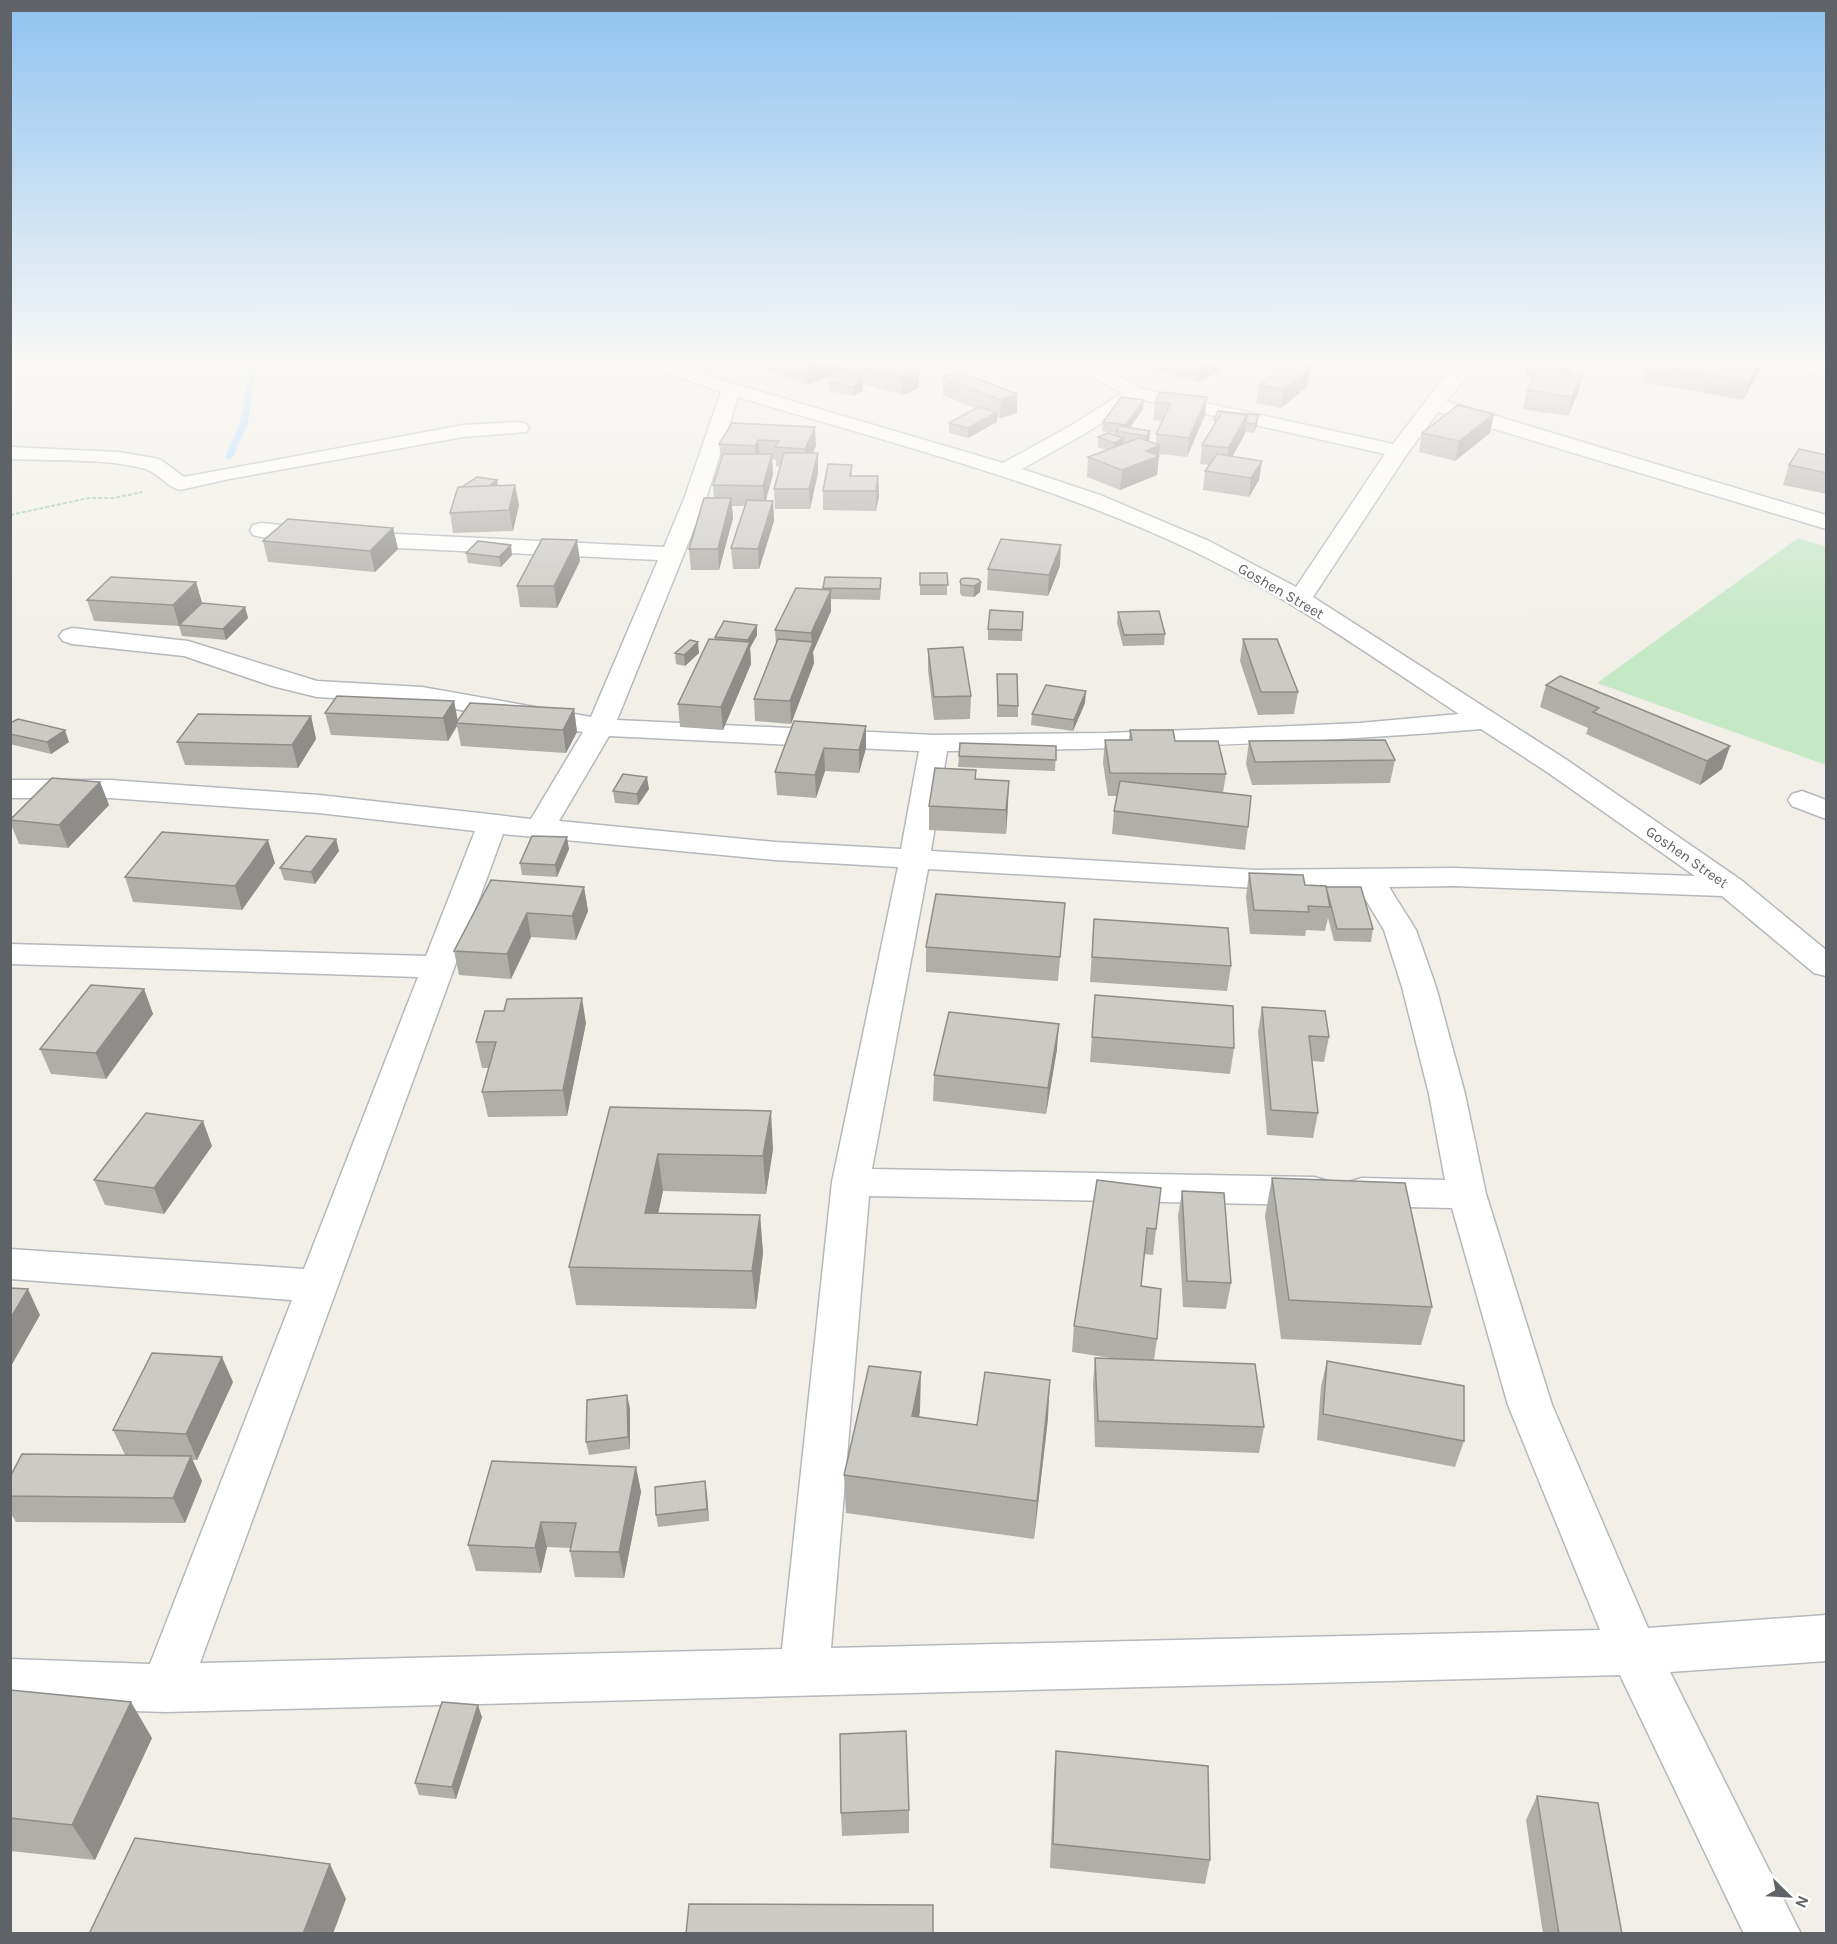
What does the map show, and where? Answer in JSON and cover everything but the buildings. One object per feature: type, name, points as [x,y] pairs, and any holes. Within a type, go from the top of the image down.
[{"type":"street","points":[[47,455],[118,458],[154,464],[180,484],[331,455]]},
{"type":"street","points":[[540,828],[600,727],[695,499],[709,455]]},
{"type":"street","name":"Goshen Street","points":[[953,455],[1092,500],[1201,546],[1300,599],[1557,766],[1730,887],[1827,966]]},
{"type":"street","points":[[1005,470],[1033,455]]},
{"type":"street","points":[[1300,599],[1396,455]]},
{"type":"street","points":[[1603,455],[1827,522]]},
{"type":"street","points":[[261,530],[354,539],[672,554]]},
{"type":"street","points":[[72,636],[188,649],[281,680],[317,689],[422,695],[600,727],[934,743],[1107,741],[1360,731],[1486,720]]},
{"type":"street","points":[[804,1672],[851,1182],[915,858],[934,743]]},
{"type":"street","points":[[10,789],[110,789],[307,803],[775,852],[915,858],[1256,879],[1454,877],[1730,887]]},
{"type":"street","points":[[166,1688],[492,824]]},
{"type":"street","points":[[1369,879],[1400,930],[1419,987],[1447,1094],[1467,1194],[1530,1406],[1634,1652],[1773,1934]]},
{"type":"street","points":[[10,954],[439,966]]},
{"type":"street","points":[[851,1182],[1467,1194]]},
{"type":"street","points":[[10,1264],[319,1286]]},
{"type":"street","points":[[10,1683],[166,1688],[1634,1652],[1827,1638]]},
{"type":"path","points":[[10,515],[67,502],[89,498],[114,498],[180,484]]},
{"type":"green space","points":[[1798,538],[1826,547],[1826,765],[1597,683]]}]
